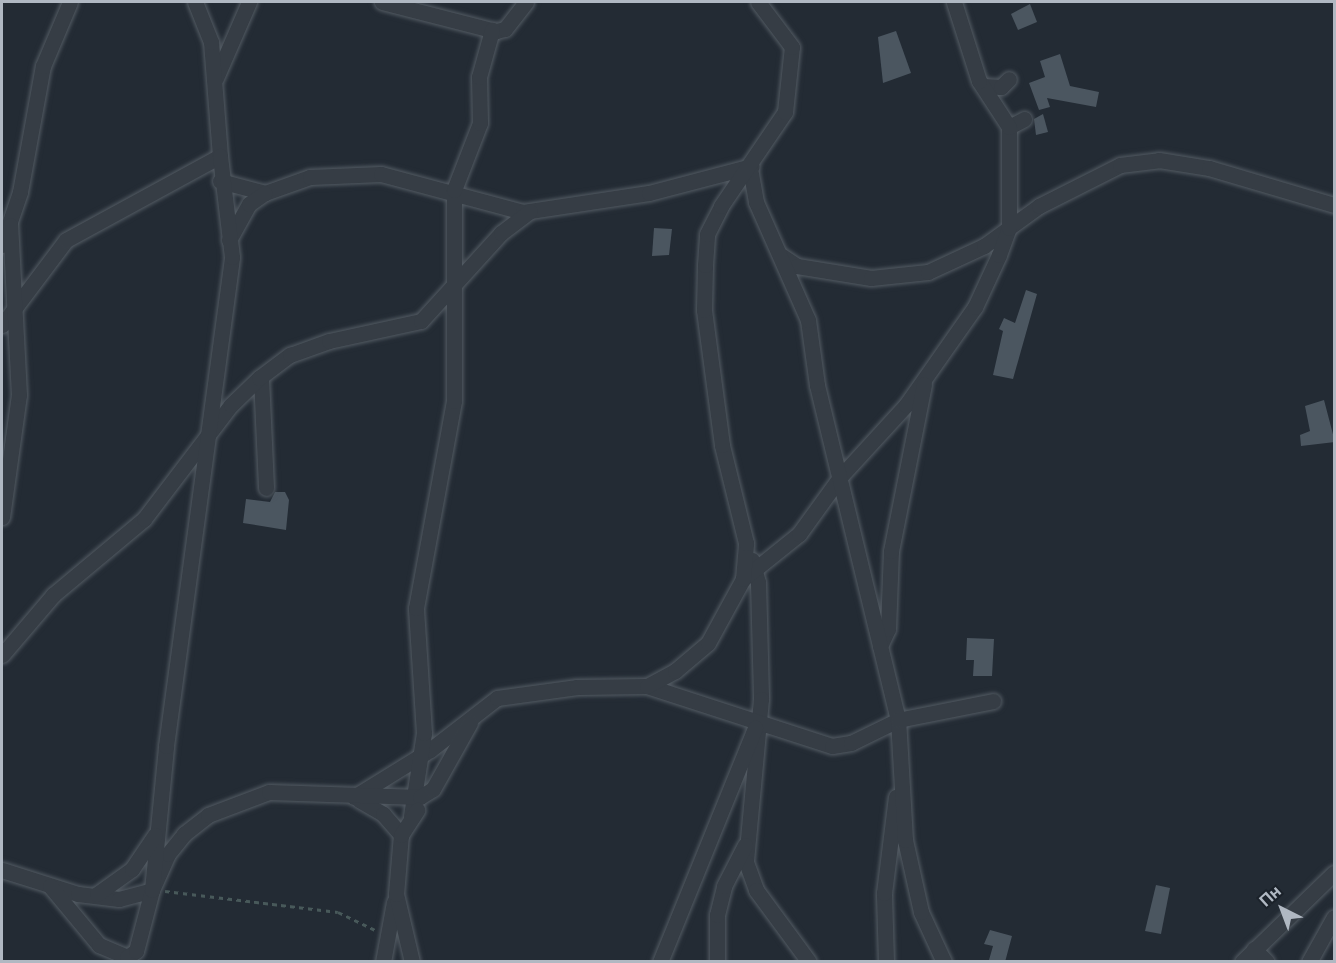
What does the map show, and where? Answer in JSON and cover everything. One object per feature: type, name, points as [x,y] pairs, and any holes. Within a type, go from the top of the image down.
[{"type":"street","points":[[2,245],[10,225],[43,66],[70,2]]},
{"type":"street","points":[[153,890],[155,835],[230,277],[229,240],[220,181],[216,78],[195,2]]},
{"type":"street","points":[[216,78],[249,2]]},
{"type":"street","points":[[382,2],[492,30],[505,29],[526,2]]},
{"type":"street","points":[[758,2],[792,47],[792,75],[785,112],[707,234],[704,310],[722,445],[746,543],[757,723],[746,843],[756,890],[809,962]]},
{"type":"street","points":[[647,686],[675,671],[708,643],[748,573],[799,534],[841,476],[925,378],[975,307],[1009,228],[1009,128],[983,86],[954,2]]},
{"type":"street","points":[[411,816],[412,800],[423,754],[416,608],[454,401],[454,190],[480,123],[479,77],[492,30]]},
{"type":"street","points":[[983,86],[1001,87],[1009,79]]},
{"type":"street","points":[[1009,128],[1024,119]]},
{"type":"street","points":[[2,325],[18,306],[48,258],[85,225],[220,156]]},
{"type":"street","points":[[779,254],[815,270],[899,279],[928,272],[1120,165],[1159,160],[1209,168],[1331,206]]},
{"type":"street","points":[[229,240],[249,204],[265,193],[310,177],[347,173],[381,174],[454,190],[530,211],[649,193],[751,167]]},
{"type":"street","points":[[751,167],[756,202],[808,320],[817,385],[841,476],[903,747],[887,855],[886,962]]},
{"type":"street","points":[[220,181],[265,193]]},
{"type":"street","points":[[2,655],[53,595],[144,519],[207,435],[261,377],[290,355],[329,341],[422,321],[501,233],[530,211]]},
{"type":"street","points":[[2,517],[19,395],[18,306],[10,225]]},
{"type":"street","points":[[261,377],[266,488]]},
{"type":"street","points":[[880,646],[888,629],[891,551],[925,378]]},
{"type":"street","points":[[354,796],[423,754],[497,698],[528,692],[647,686],[832,746],[851,743],[897,720],[993,701]]},
{"type":"street","points":[[382,962],[396,894],[401,835],[411,816],[433,789],[473,716]]},
{"type":"street","points":[[660,962],[757,723]]},
{"type":"street","points":[[899,784],[918,902],[944,962]]},
{"type":"street","points":[[50,886],[99,945],[127,957],[142,939],[153,890],[168,854],[208,815],[269,792],[412,800],[433,789]]},
{"type":"street","points":[[354,796],[383,814],[401,835]]},
{"type":"street","points":[[97,894],[132,869],[155,835]]},
{"type":"street","points":[[717,962],[719,906],[746,843]]},
{"type":"street","points":[[2,870],[50,886],[119,899],[153,890]]},
{"type":"street","points":[[1242,962],[1254,949],[1332,883]]},
{"type":"street","points":[[396,894],[412,962]]},
{"type":"street","points":[[1309,962],[1335,917]]},
{"type":"street","points":[[1254,949],[1267,962]]},
{"type":"path","points":[[153,890],[338,912],[386,935]]},
{"type":"building","points":[[1030,4],[1037,22],[1018,30],[1011,14]]},
{"type":"building","points":[[896,31],[911,73],[883,83],[878,37]]},
{"type":"building","points":[[1060,54],[1070,86],[1099,92],[1096,107],[1047,98],[1050,107],[1039,110],[1029,83],[1045,77],[1040,61]]},
{"type":"building","points":[[1043,114],[1048,132],[1036,135],[1034,119]]},
{"type":"building","points":[[654,228],[672,229],[669,255],[652,256]]},
{"type":"building","points":[[1026,290],[1037,294],[1013,379],[993,375],[1003,331],[999,329],[1004,318],[1015,323]]},
{"type":"building","points":[[1324,400],[1335,442],[1301,446],[1300,435],[1310,431],[1305,406]]},
{"type":"building","points":[[275,492],[285,492],[289,500],[286,530],[243,523],[246,499],[270,502]]},
{"type":"building","points":[[967,638],[994,639],[992,676],[973,676],[974,660],[966,660]]},
{"type":"building","points":[[1156,885],[1170,888],[1161,934],[1145,931]]},
{"type":"building","points":[[990,930],[1012,936],[1005,962],[989,960],[993,946],[984,944]]}]
